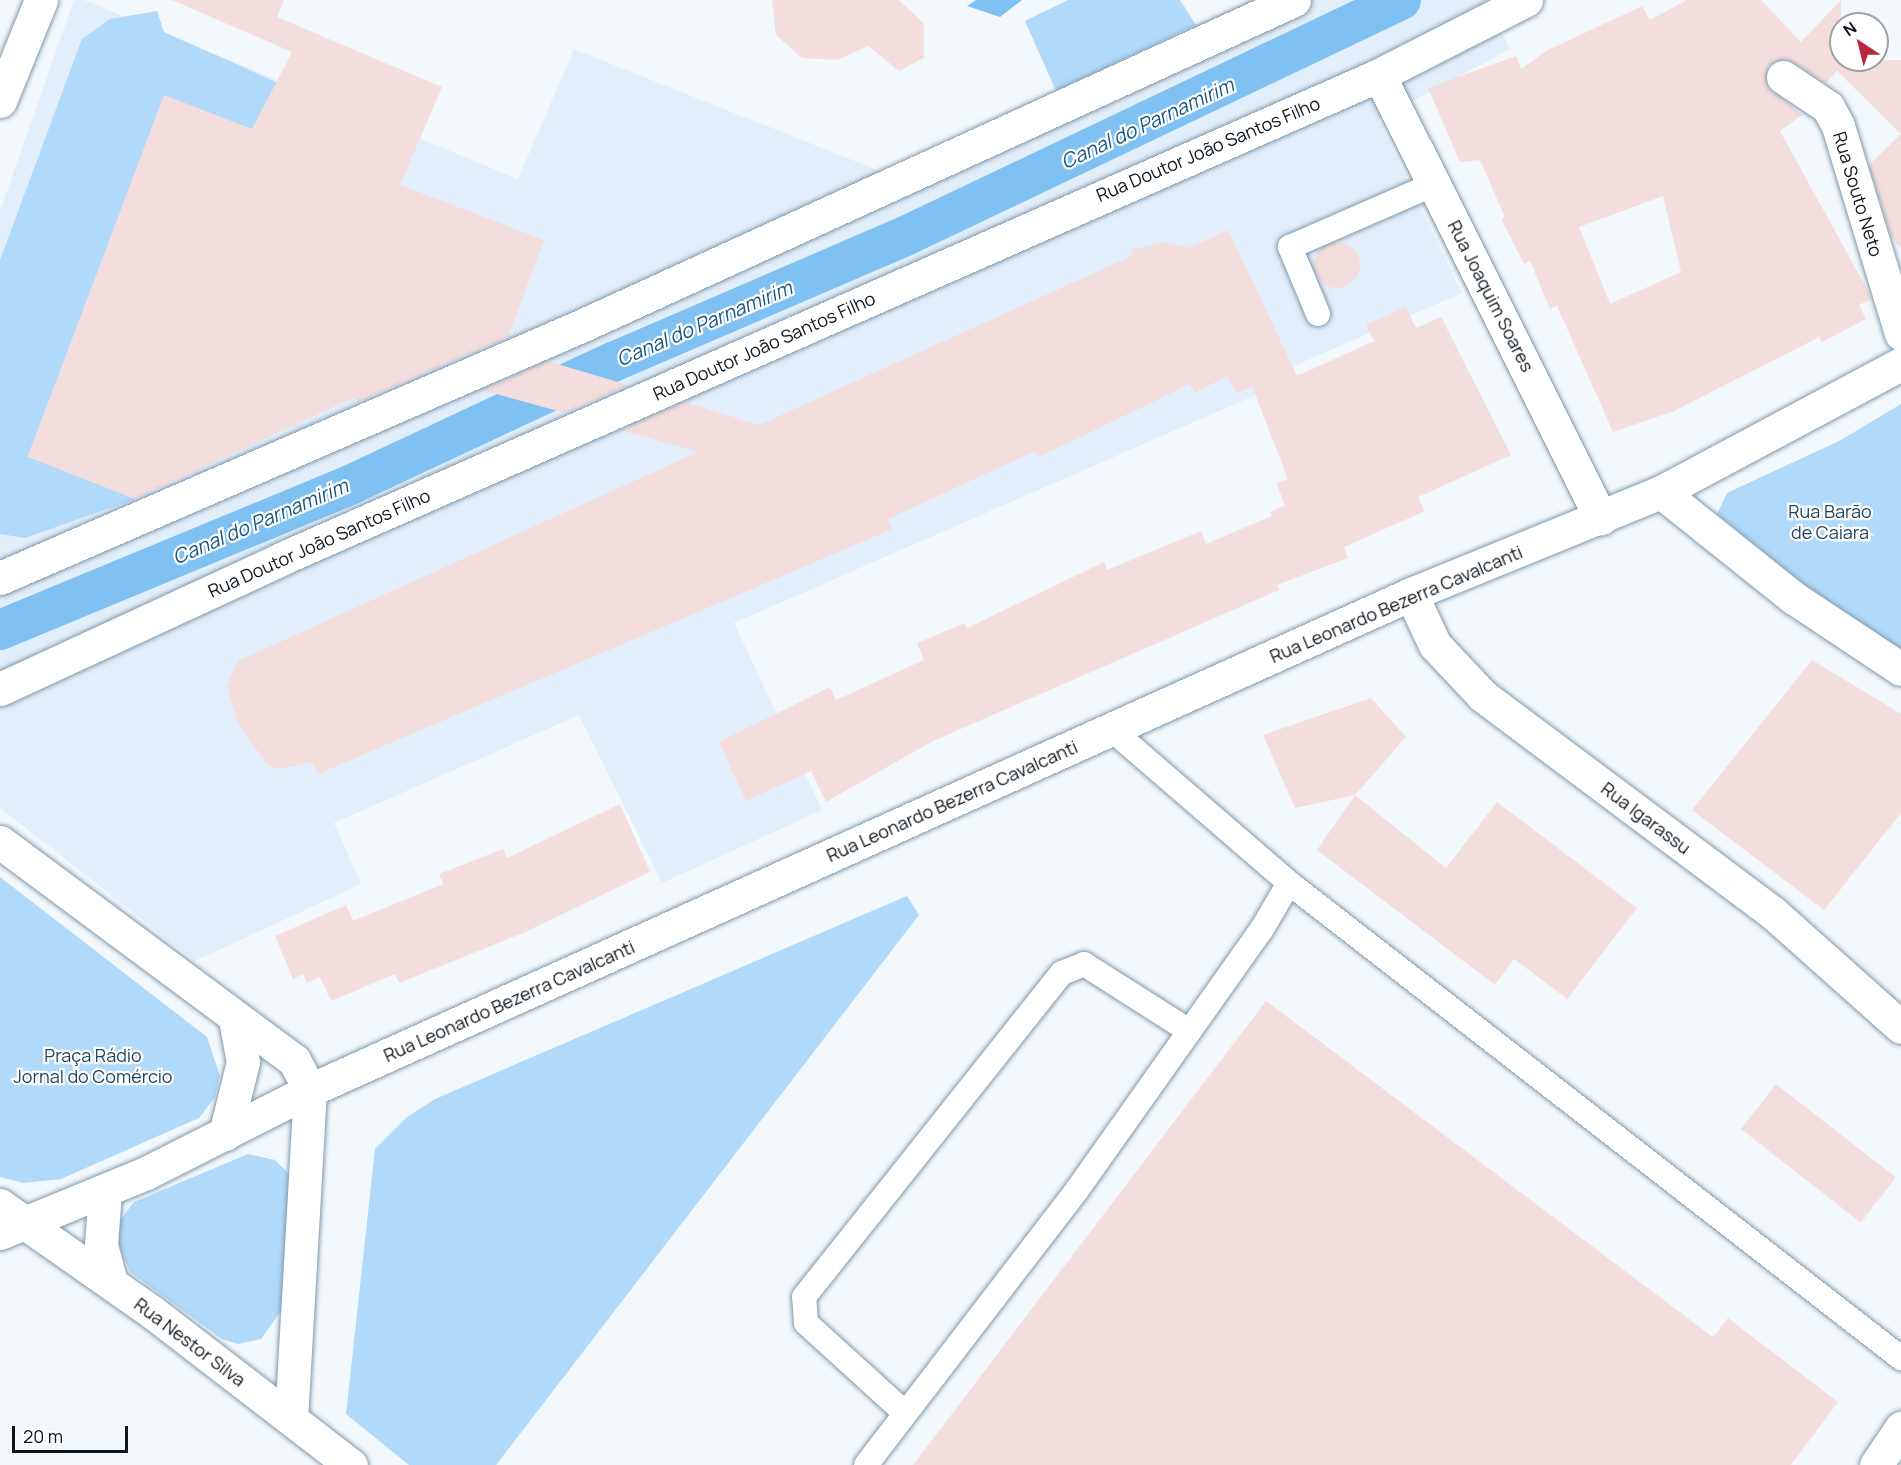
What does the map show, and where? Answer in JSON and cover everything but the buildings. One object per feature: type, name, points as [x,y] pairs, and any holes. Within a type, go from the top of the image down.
[{"type":"street","points":[[0,101],[8,60],[41,0]]},
{"type":"street","points":[[9,566],[581,326],[1254,8],[1294,0]]},
{"type":"street","name":"Rua Doutor João Santos Filho","points":[[0,689],[283,558],[1379,75],[1519,2]]},
{"type":"street","name":"Rua Joaquim Soares","points":[[1379,75],[1601,518]]},
{"type":"street","name":"Rua Souto Neto","points":[[1783,77],[1828,107],[1838,126],[1901,334]]},
{"type":"street","name":"Rua Leonardo Bezerra Cavalcanti","points":[[8,1220],[105,1191],[225,1134],[310,1090],[1411,594],[1661,492],[1901,364]]},
{"type":"street","points":[[1661,492],[1794,597],[1901,669]]},
{"type":"street","name":"Rua Igarassu","points":[[1411,594],[1435,645],[1483,696],[1773,913],[1901,1027]]},
{"type":"street","points":[[0,842],[235,1020],[294,1060],[310,1090],[291,1417]]},
{"type":"street","points":[[225,1134],[243,1062],[235,1020]]},
{"type":"street","points":[[105,1191],[101,1245],[111,1283]]},
{"type":"street","name":"Rua Nestor Silva","points":[[8,1220],[111,1283],[291,1417],[351,1465]]},
{"type":"street","points":[[1875,1465],[1901,1428]]},
{"type":"lane","points":[[1318,314],[1290,247],[1434,184]]},
{"type":"lane","points":[[1112,730],[1289,883],[1901,1358]]},
{"type":"lane","points":[[866,1465],[1077,1190],[1189,1031],[1289,883]]},
{"type":"lane","points":[[905,1413],[806,1323],[804,1297],[1062,973],[1084,964],[1189,1031]]},
{"type":"shaded area","points":[[74,0],[84,0],[518,179],[574,49],[882,172],[1250,0],[1483,0],[1510,49],[1378,120],[1462,293],[1287,369],[1292,379],[734,623],[822,810],[662,883],[579,715],[334,823],[361,884],[195,961],[0,808],[0,211]]},
{"type":"shaded area","points":[[976,0],[1022,0],[1000,17],[967,6]]},
{"type":"green space","points":[[1068,0],[1180,0],[1196,25],[1056,91],[1025,21]]},
{"type":"green space","points":[[157,11],[164,32],[294,90],[333,160],[164,96],[28,456],[136,499],[25,538],[0,534],[0,260],[82,39],[110,19]]},
{"type":"green space","name":"Rua Barão de Caiara","points":[[1901,404],[1901,664],[1717,514],[1727,493],[1841,440]]},
{"type":"green space","name":"Praça Rádio Jornal do Comércio","points":[[0,877],[207,1037],[220,1076],[215,1097],[199,1118],[61,1179],[23,1183],[0,1177]]},
{"type":"green space","points":[[907,896],[919,915],[496,1465],[409,1465],[346,1414],[375,1149],[407,1117],[435,1099]]},
{"type":"green space","points":[[248,1154],[275,1160],[291,1176],[285,1305],[261,1339],[238,1344],[222,1339],[130,1272],[116,1239],[121,1219],[134,1202]]},
{"type":"waterway","name":"Canal do Parnamirim","points":[[0,630],[352,484],[613,362],[899,239],[1401,0]]}]
